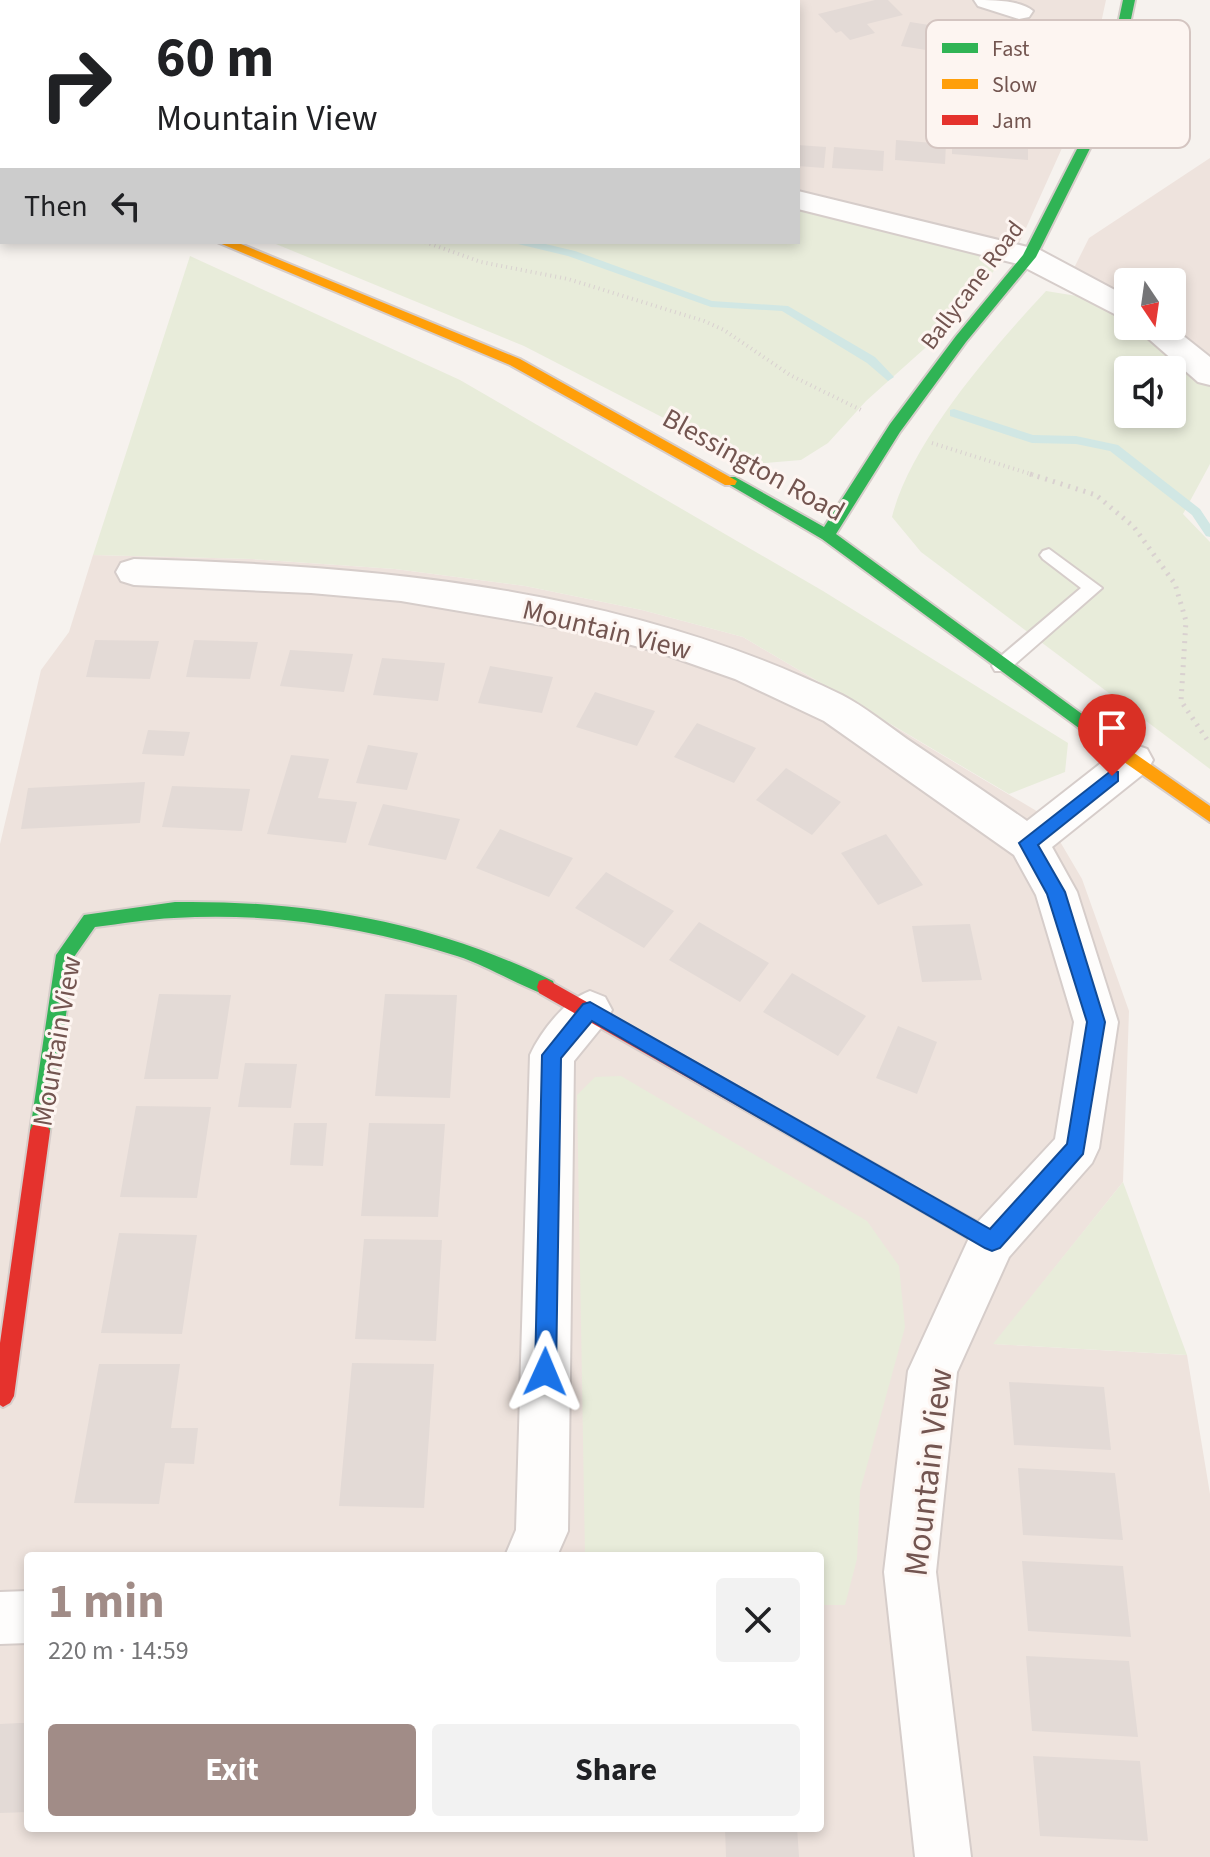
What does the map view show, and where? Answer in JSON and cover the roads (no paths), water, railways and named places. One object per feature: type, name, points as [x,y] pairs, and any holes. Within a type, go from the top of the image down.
[{"type":"main road","name":"Ballycane Road","points":[[1125,20],[1129,0]]},
{"type":"main road","name":"Ballycane Road","points":[[827,535],[895,428],[961,339],[1029,257],[1084,148]]},
{"type":"main road","name":"Blessington Road","points":[[229,244],[515,362],[827,535],[1001,666],[1210,815]]},
{"type":"main road","name":"Mountain View","points":[[3,1396],[65,955],[90,920],[176,910],[295,915],[401,931],[510,966],[992,1241]]},
{"type":"street","points":[[988,0],[1019,11]]},
{"type":"street","points":[[800,200],[1029,257],[1114,303]]},
{"type":"street","points":[[1168,340],[1210,374]]},
{"type":"street","name":"Mountain View","points":[[134,572],[247,574],[387,588],[516,606],[625,628],[730,661],[831,707],[1028,843],[1056,892],[1096,1022],[1076,1148],[992,1241],[933,1371],[910,1572],[943,1857]]},
{"type":"street","points":[[1028,843],[1133,760]]},
{"type":"street","points":[[533,1552],[542,1531],[552,1055],[590,1010]]},
{"type":"street","points":[[0,1618],[24,1617]]},
{"type":"lane","points":[[1001,666],[1093,588],[1049,555]]},
{"type":"waterway","points":[[531,244],[571,253],[711,304],[784,308],[871,360],[888,377]]},
{"type":"waterway","points":[[954,413],[1032,439],[1076,440],[1114,448],[1196,512],[1210,533]]}]
